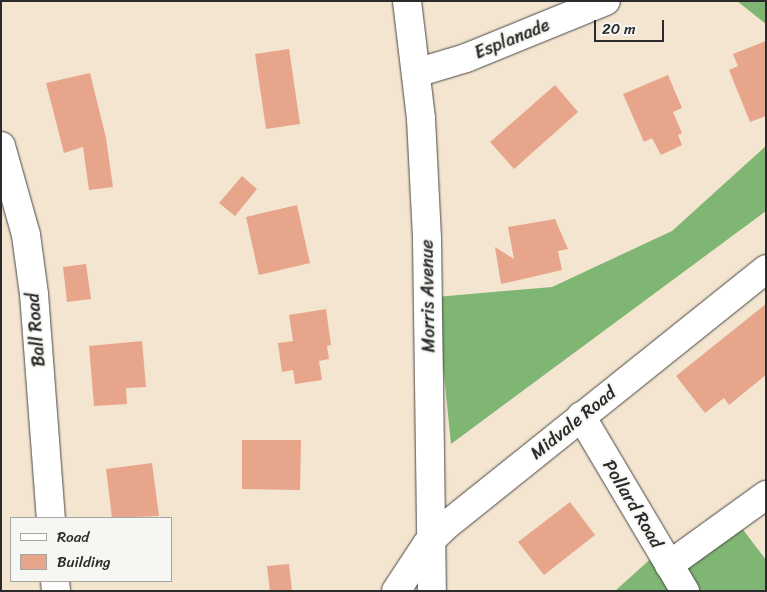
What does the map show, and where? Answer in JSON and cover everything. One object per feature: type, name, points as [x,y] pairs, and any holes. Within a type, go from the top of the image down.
[{"type":"street","name":"Morris Avenue","points":[[407,1],[416,73],[427,239],[432,591]]},
{"type":"street","name":"Esplanade","points":[[416,73],[466,58],[606,1]]},
{"type":"street","name":"Ball Road","points":[[1,146],[26,235],[34,294],[51,517]]},
{"type":"street","name":"Midvale Road","points":[[396,591],[431,540],[581,416],[766,269]]},
{"type":"street","name":"Pollard Road","points":[[581,416],[685,591]]},
{"type":"street","points":[[669,565],[766,495]]},
{"type":"green space","points":[[737,1],[766,1],[766,24]]},
{"type":"green space","points":[[766,146],[766,211],[451,444],[436,297],[552,287],[672,231]]},
{"type":"green space","points":[[741,527],[766,560],[766,591],[615,591],[666,545],[679,569]]},
{"type":"building","points":[[766,41],[766,116],[750,122],[729,70],[738,66],[733,54]]},
{"type":"building","points":[[289,49],[300,124],[266,129],[255,54]]},
{"type":"building","points":[[90,73],[106,138],[113,187],[89,190],[83,147],[64,153],[46,83]]},
{"type":"building","points":[[668,75],[682,108],[673,112],[682,133],[678,135],[682,145],[661,155],[652,138],[644,142],[623,94]]},
{"type":"building","points":[[555,85],[578,112],[514,169],[490,142]]},
{"type":"building","points":[[242,176],[257,189],[235,216],[219,203]]},
{"type":"building","points":[[297,205],[310,263],[259,275],[246,217]]},
{"type":"building","points":[[555,219],[568,249],[558,251],[562,270],[501,284],[495,247],[514,259],[508,227]]},
{"type":"building","points":[[86,264],[91,299],[67,302],[63,267]]},
{"type":"building","points":[[766,304],[766,375],[729,405],[724,398],[705,413],[676,376]]},
{"type":"building","points":[[326,309],[331,345],[327,346],[329,359],[319,361],[322,380],[295,384],[293,370],[282,372],[278,343],[293,341],[289,315]]},
{"type":"building","points":[[142,341],[146,387],[126,388],[127,404],[94,406],[89,346]]},
{"type":"building","points":[[242,440],[301,440],[300,490],[242,489]]},
{"type":"building","points":[[152,463],[159,516],[112,517],[106,469]]},
{"type":"building","points":[[570,502],[595,535],[544,575],[518,542]]},
{"type":"building","points":[[289,564],[292,591],[270,591],[267,566]]}]
